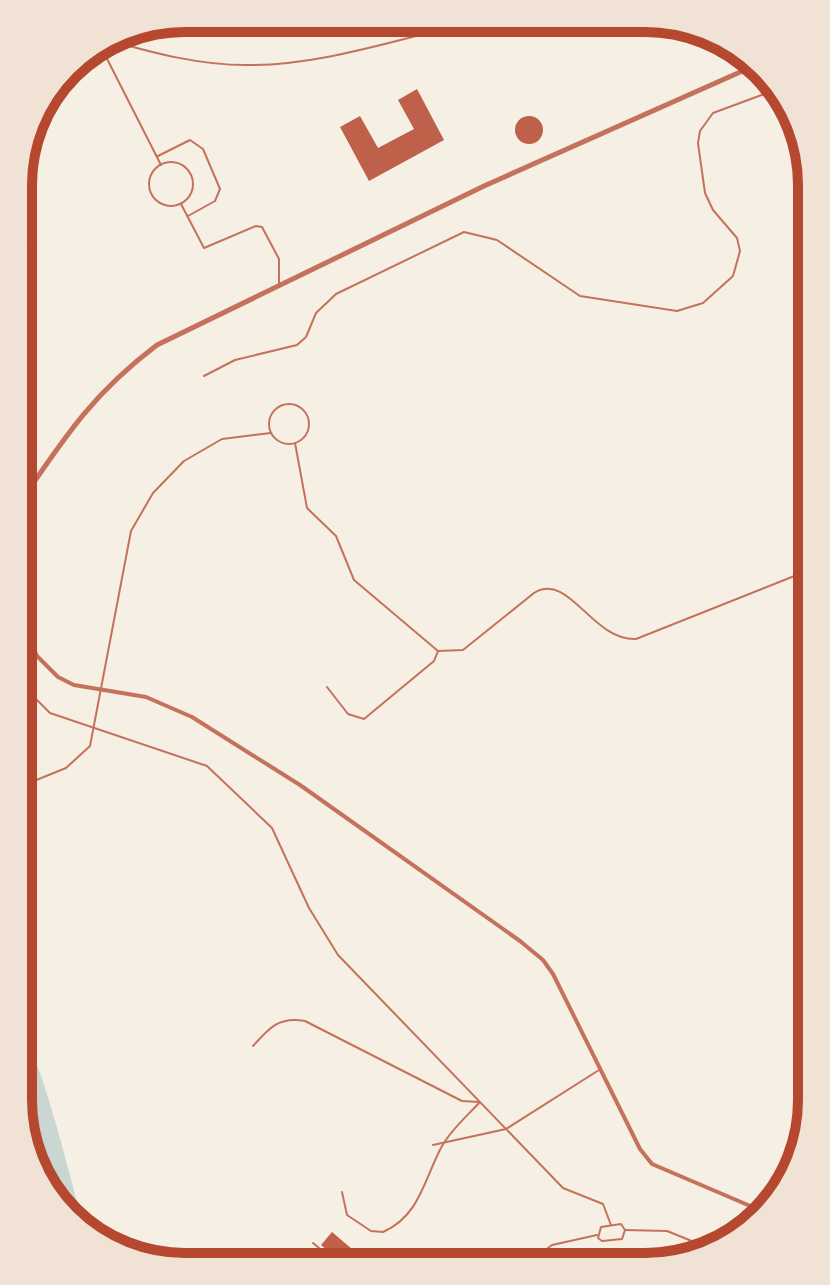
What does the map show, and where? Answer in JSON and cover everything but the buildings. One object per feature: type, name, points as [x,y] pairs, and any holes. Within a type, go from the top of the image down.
[{"type":"street","points":[[32,485],[82,413],[117,375],[157,345],[484,186],[745,70]]},
{"type":"street","points":[[32,645],[37,656],[58,677],[93,690],[146,697],[192,717],[300,785],[520,941],[543,960],[553,974],[640,1149],[652,1164],[754,1207]]},
{"type":"lane","points":[[126,44],[200,62],[247,65],[300,61],[429,32]]},
{"type":"lane","points":[[105,55],[161,165]]},
{"type":"lane","points":[[204,376],[235,360],[297,345],[316,313],[336,294],[464,232],[497,240],[580,296],[677,311],[703,303],[733,276],[740,251],[737,238],[713,210],[705,193],[698,143],[700,131],[713,113],[767,93]]},
{"type":"lane","points":[[158,156],[190,140],[203,149],[220,189],[215,201],[187,216]]},
{"type":"lane","points":[[174,163],[189,172],[192,190],[181,204],[162,205],[152,197],[150,178],[161,165],[174,163]]},
{"type":"lane","points":[[181,204],[204,248],[256,226],[262,227],[279,259],[279,285]]},
{"type":"lane","points":[[284,405],[295,405],[304,411],[309,421],[307,432],[295,443],[284,443],[271,433],[269,422],[274,411],[284,405]]},
{"type":"lane","points":[[32,781],[80,759],[95,731],[120,577],[131,531],[146,506],[184,461],[222,439],[271,433]]},
{"type":"lane","points":[[295,443],[307,508],[336,536],[354,580],[438,651],[463,650],[534,593],[547,588],[561,591],[615,637],[636,639],[798,575]]},
{"type":"lane","points":[[327,687],[348,714],[364,719],[434,661],[438,651]]},
{"type":"lane","points":[[32,695],[50,713],[95,731],[207,766],[272,828],[309,908],[338,955],[563,1188],[603,1204],[611,1225]]},
{"type":"lane","points":[[253,1046],[272,1024],[294,1019],[305,1021],[462,1101],[480,1102]]},
{"type":"lane","points":[[433,1145],[506,1129],[600,1069]]},
{"type":"lane","points":[[342,1192],[347,1215],[359,1224],[383,1232],[398,1225],[415,1207],[443,1145],[480,1102]]},
{"type":"lane","points":[[597,1235],[601,1227],[611,1225],[621,1224],[625,1230]]},
{"type":"lane","points":[[597,1235],[602,1241],[619,1240],[625,1230]]},
{"type":"lane","points":[[625,1230],[667,1231],[697,1243]]},
{"type":"lane","points":[[541,1253],[552,1245],[597,1235]]},
{"type":"lane","points":[[313,1243],[325,1253]]},
{"type":"shaded area","points":[[32,1053],[80,1210],[64,1193],[40,1149],[33,1120]]}]
